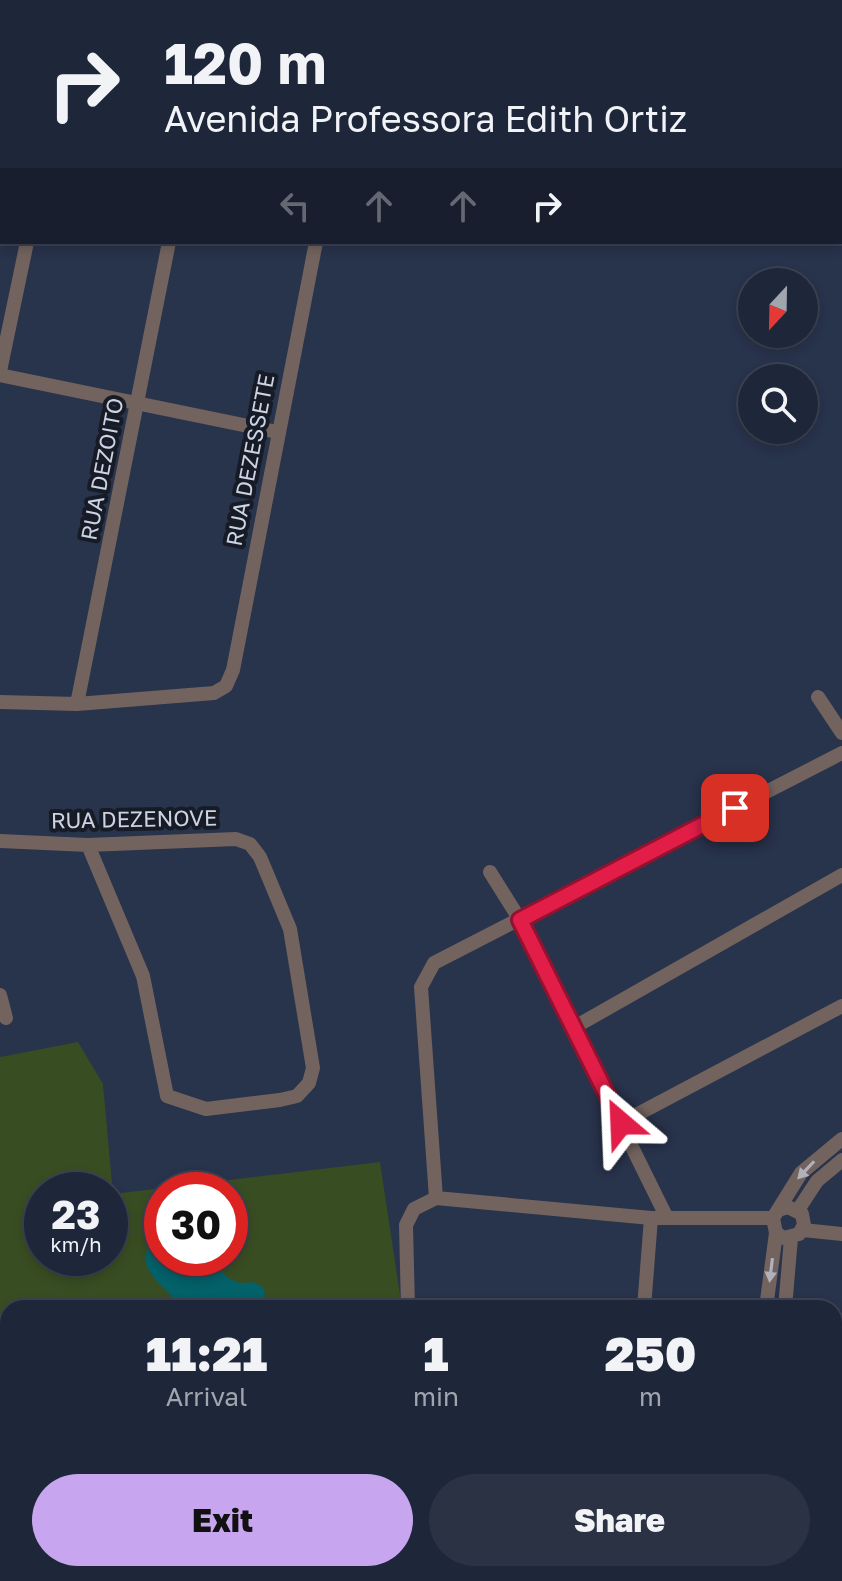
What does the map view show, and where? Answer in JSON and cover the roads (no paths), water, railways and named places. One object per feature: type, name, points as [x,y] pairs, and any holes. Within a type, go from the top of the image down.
[{"type":"street","points":[[27,244],[0,373],[137,405],[277,432]]},
{"type":"street","name":"RUA DEZOITO","points":[[77,704],[169,244]]},
{"type":"street","name":"RUA DEZESSETE","points":[[77,704],[214,693],[226,686],[233,670],[316,244]]},
{"type":"street","points":[[818,697],[842,733]]},
{"type":"street","points":[[0,702],[77,704]]},
{"type":"street","points":[[436,1198],[421,987],[434,963],[842,753]]},
{"type":"street","name":"RUA DEZENOVE","points":[[0,841],[88,845],[236,839],[250,844],[260,857],[290,929],[313,1068],[309,1083],[297,1096],[206,1109],[167,1096],[143,976],[88,845]]},
{"type":"street","points":[[490,872],[520,920],[667,1218]]},
{"type":"street","points":[[573,1028],[842,875]]},
{"type":"street","points":[[0,995],[6,1018]]},
{"type":"street","points":[[621,1123],[842,1006]]},
{"type":"street","points":[[767,1300],[776,1220],[801,1173],[842,1139]]},
{"type":"street","points":[[798,1210],[817,1181],[842,1160]]},
{"type":"street","points":[[408,1300],[406,1225],[414,1209],[436,1198],[651,1218],[776,1220],[788,1207],[798,1210],[804,1219],[797,1234],[786,1300]]},
{"type":"street","points":[[645,1300],[651,1218]]},
{"type":"street","points":[[776,1220],[784,1238],[797,1234],[842,1234]]}]
